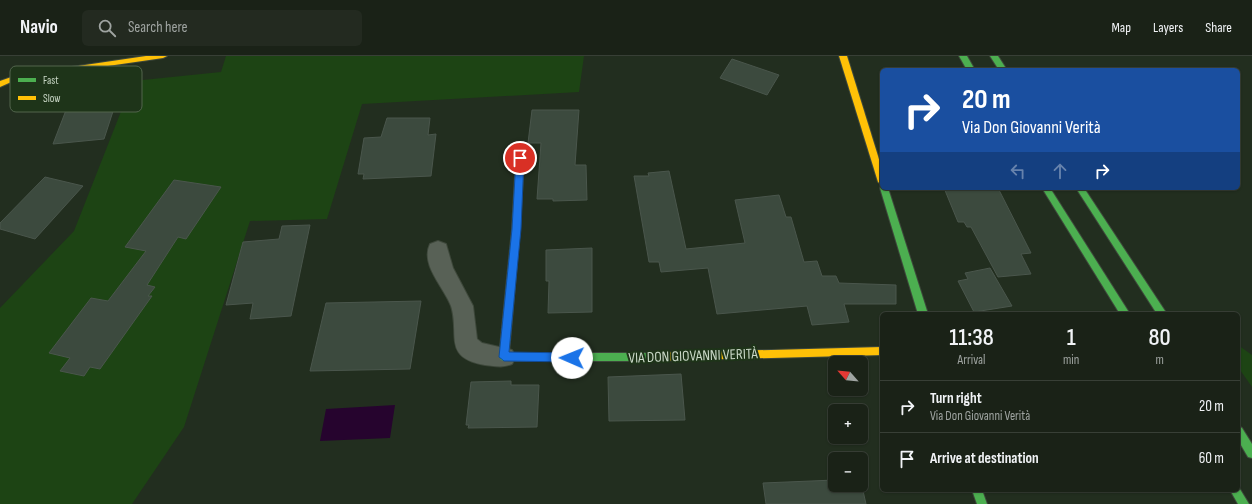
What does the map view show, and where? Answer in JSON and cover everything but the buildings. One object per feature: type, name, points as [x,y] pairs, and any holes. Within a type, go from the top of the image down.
[{"type":"main road","points":[[93,66],[163,56]]},
{"type":"main road","points":[[844,56],[880,175]]},
{"type":"main road","points":[[963,56],[970,68]]},
{"type":"main road","points":[[994,56],[1002,68]]},
{"type":"main road","points":[[0,84],[10,80]]},
{"type":"main road","points":[[504,357],[516,229],[520,158]]},
{"type":"main road","points":[[885,190],[922,312]]},
{"type":"main road","points":[[1047,190],[1124,312]]},
{"type":"main road","points":[[1081,190],[1161,312]]},
{"type":"main road","name":"VIA DON GIOVANNI VERITÀ","points":[[504,357],[600,358],[880,351]]},
{"type":"main road","points":[[1240,434],[1252,452]]},
{"type":"main road","points":[[978,492],[982,504]]},
{"type":"main road","points":[[1236,492],[1244,504]]},
{"type":"street","name":"VIA DON GIOVANNI VERITÀ","points":[[438,250],[442,269],[462,306],[466,344],[477,353],[504,357]]},
{"type":"green space","points":[[226,56],[584,56],[579,92],[362,104],[327,219],[250,221],[184,427],[132,504],[0,504],[0,308],[74,231],[121,112],[142,112],[142,80],[221,72]]},
{"type":"green space","points":[[1240,346],[1252,355],[1252,387],[1240,370]]},
{"type":"shaded area","points":[[395,405],[390,438],[320,441],[326,409]]},
{"type":"traffic: fast","points":[[963,56],[970,68]]},
{"type":"traffic: fast","points":[[994,56],[1002,68]]},
{"type":"traffic: fast","points":[[520,158],[516,229],[504,357],[652,357]]},
{"type":"traffic: fast","points":[[885,190],[922,312]]},
{"type":"traffic: fast","points":[[1047,190],[1124,312]]},
{"type":"traffic: fast","points":[[1081,190],[1161,312]]},
{"type":"traffic: fast","points":[[1240,434],[1252,453]]},
{"type":"traffic: fast","points":[[978,492],[982,504]]},
{"type":"traffic: fast","points":[[1236,492],[1244,504]]},
{"type":"traffic: slow","points":[[93,66],[163,56]]},
{"type":"traffic: slow","points":[[843,56],[880,176]]},
{"type":"traffic: slow","points":[[0,84],[10,80]]},
{"type":"traffic: slow","points":[[652,357],[880,351]]},
{"type":"route","points":[[520,158],[516,229],[504,357],[572,358]]}]
